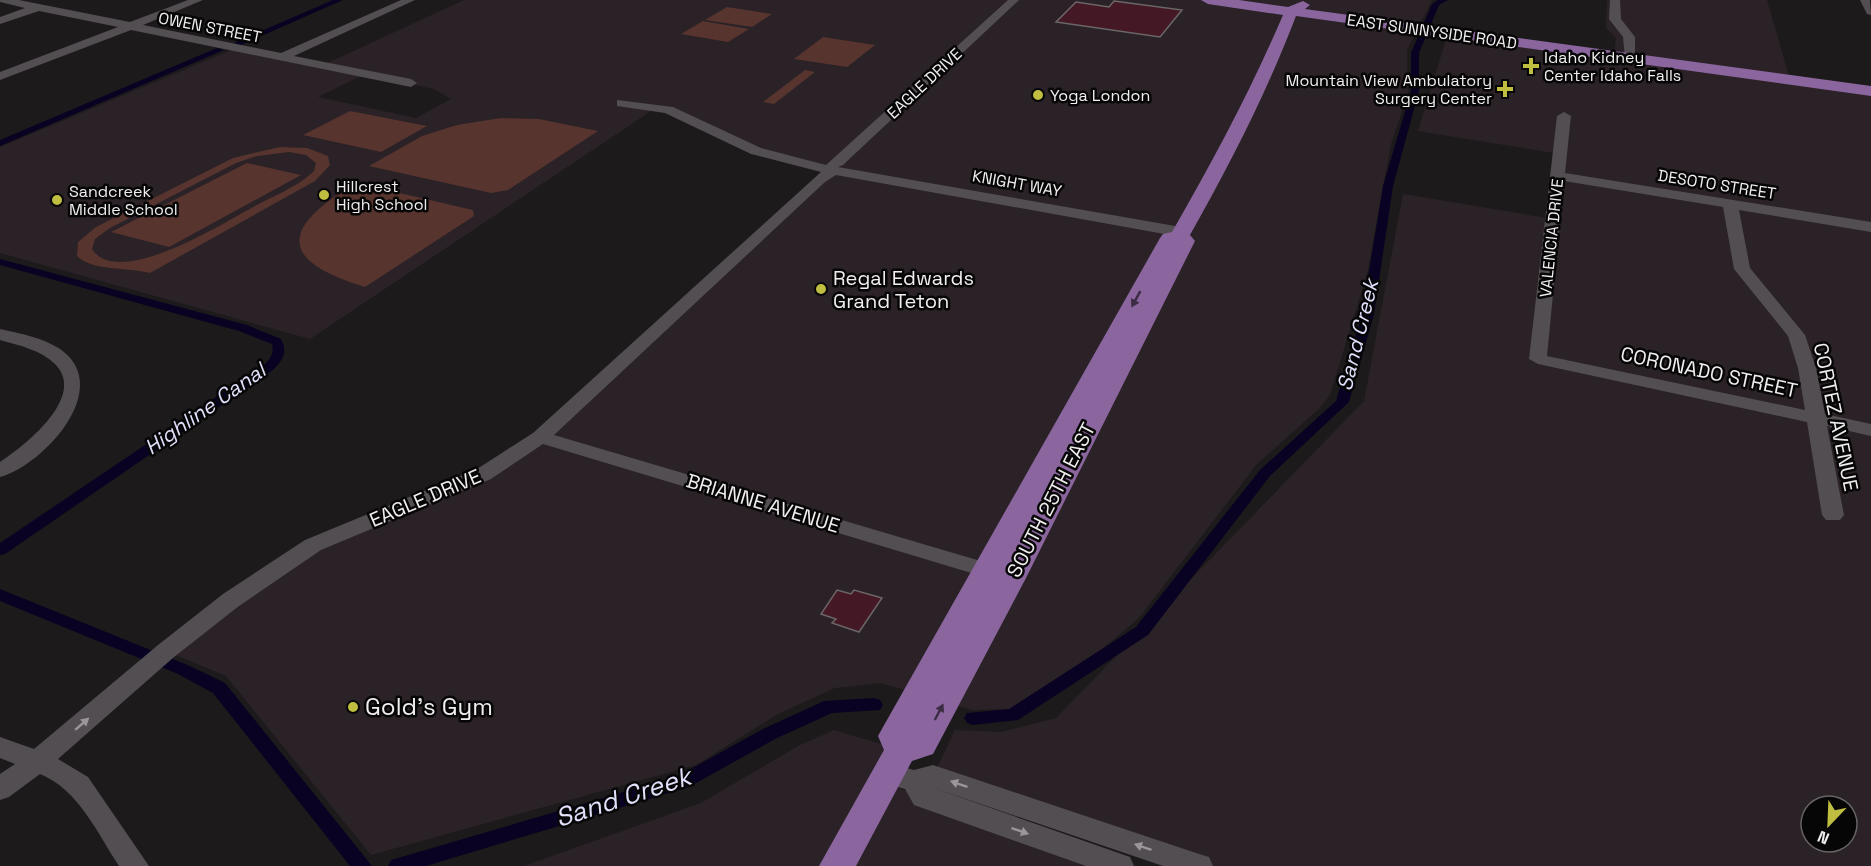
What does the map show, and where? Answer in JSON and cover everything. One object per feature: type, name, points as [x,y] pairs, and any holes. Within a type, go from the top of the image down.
[{"type":"main road","name":"EAST SUNNYSIDE ROAD","points":[[1208,0],[1292,6],[1435,32],[1871,91]]},
{"type":"main road","points":[[1292,6],[1306,5],[1309,0]]},
{"type":"main road","name":"SOUTH 25TH EAST","points":[[837,866],[901,768],[921,745],[1033,537],[1108,368],[1170,238],[1180,235],[1227,152],[1269,66],[1292,6]]},
{"type":"main road","name":"SOUTH 25TH EAST","points":[[901,768],[895,736],[960,623],[1026,497],[1108,368]]},
{"type":"main road","points":[[1026,497],[1030,512],[1022,531],[1033,537]]},
{"type":"street","name":"OWEN STREET","points":[[3,0],[279,58],[411,83]]},
{"type":"street","points":[[0,76],[198,0]]},
{"type":"street","points":[[279,58],[410,0]]},
{"type":"street","name":"EAGLE DRIVE","points":[[0,789],[37,762],[166,651],[231,600],[313,545],[484,474],[540,436],[1014,0]]},
{"type":"street","points":[[1616,0],[1615,19],[1629,37],[1631,58]]},
{"type":"street","points":[[1865,0],[1871,12]]},
{"type":"street","points":[[0,21],[38,7]]},
{"type":"street","name":"KNIGHT WAY","points":[[622,103],[668,110],[756,151],[1180,235]]},
{"type":"street","name":"VALENCIA DRIVE","points":[[1538,359],[1564,116]]},
{"type":"street","name":"DESOTO STREET","points":[[1558,176],[1871,227]]},
{"type":"street","name":"CORTEZ AVENUE","points":[[1730,204],[1742,269],[1796,335],[1807,368],[1833,514]]},
{"type":"street","points":[[0,471],[39,443],[61,418],[69,403],[72,382],[68,367],[47,350],[5,341]]},
{"type":"street","name":"CORONADO STREET","points":[[1538,359],[1871,430]]},
{"type":"street","name":"BRIANNE AVENUE","points":[[540,436],[986,570]]},
{"type":"street","points":[[0,747],[56,769],[79,785],[135,866]]},
{"type":"street","points":[[901,768],[923,797],[1120,866]]},
{"type":"street","points":[[901,768],[933,776],[1198,866]]},
{"type":"shaded area","points":[[464,0],[1432,0],[1407,50],[1408,94],[1391,144],[1367,274],[1330,395],[1319,409],[1257,464],[1138,619],[1095,655],[1012,709],[972,710],[881,683],[835,688],[778,714],[696,765],[371,855],[226,676],[166,651],[313,545],[416,503],[540,437],[833,168],[756,151],[657,107],[310,339],[0,253],[0,147],[234,49],[321,66]],"holes":[[[365,74],[434,89],[451,99],[416,118],[318,97]]]},
{"type":"shaded area","points":[[1607,0],[1767,0],[1790,80],[1871,91],[1871,866],[1199,866],[933,776],[955,730],[1001,732],[1056,718],[1364,401],[1403,194],[1553,219],[1560,154],[1418,131],[1448,33],[1614,55],[1616,38],[1606,28]]},
{"type":"shaded area","points":[[727,7],[772,14],[752,27],[705,20]]},
{"type":"shaded area","points":[[703,21],[749,29],[728,42],[681,34]]},
{"type":"shaded area","points":[[823,37],[875,45],[847,67],[794,59]]},
{"type":"shaded area","points":[[805,70],[815,72],[774,104],[763,102]]},
{"type":"shaded area","points":[[350,111],[427,126],[381,152],[303,135]]},
{"type":"shaded area","points":[[501,118],[539,119],[598,131],[508,190],[491,193],[369,166],[422,136],[457,125]]},
{"type":"shaded area","points":[[280,147],[307,148],[328,156],[330,165],[315,181],[150,273],[91,264],[77,256],[78,242],[96,227],[233,158]],"holes":[[[289,152],[306,155],[316,163],[314,171],[301,182],[172,249],[147,258],[124,262],[105,260],[92,249],[95,239],[110,228],[236,163],[257,156]]]},
{"type":"shaded area","points":[[247,163],[301,175],[169,247],[111,232]]},
{"type":"shaded area","points":[[356,183],[473,210],[474,216],[365,287],[336,277],[316,266],[304,254],[299,241],[303,228],[314,214],[331,199]]},
{"type":"shaded area","points":[[834,730],[901,750],[836,866],[524,866],[701,803],[800,745]]},
{"type":"shaded area","points":[[887,784],[923,797],[1121,866],[842,866]]},
{"type":"building","points":[[1114,1],[1182,10],[1160,37],[1056,22],[1076,2],[1109,7]]},
{"type":"building","points":[[837,590],[851,594],[854,590],[882,598],[859,632],[832,623],[836,619],[821,614]]},
{"type":"waterway","name":"Highline Canal","points":[[238,43],[339,0]]},
{"type":"waterway","name":"Sand Creek","points":[[973,718],[1012,715],[1142,631],[1265,473],[1342,402],[1368,314],[1388,186],[1415,91],[1415,53],[1436,4],[1444,0]]},
{"type":"waterway","name":"Highline Canal","points":[[0,143],[220,50]]},
{"type":"waterway","name":"Highline Canal","points":[[0,262],[243,328],[277,342],[279,350],[276,359],[269,367],[0,550]]},
{"type":"waterway","name":"Highline Canal","points":[[0,595],[184,670],[219,688],[362,866]]},
{"type":"waterway","name":"Sand Creek","points":[[398,866],[683,782],[769,734],[830,706],[874,705]]},
{"type":"place","name":"Idaho Kidney Center Idaho Falls","points":[[1531,66]]},
{"type":"place","name":"Mountain View Ambulatory Surgery Center","points":[[1505,89]]},
{"type":"place","name":"Yoga London","points":[[1038,95]]},
{"type":"place","name":"Hillcrest High School","points":[[324,195]]},
{"type":"place","name":"Sandcreek Middle School","points":[[57,200]]},
{"type":"place","name":"Regal Edwards Grand Teton","points":[[821,289]]},
{"type":"place","name":"Gold's Gym","points":[[353,707]]}]
